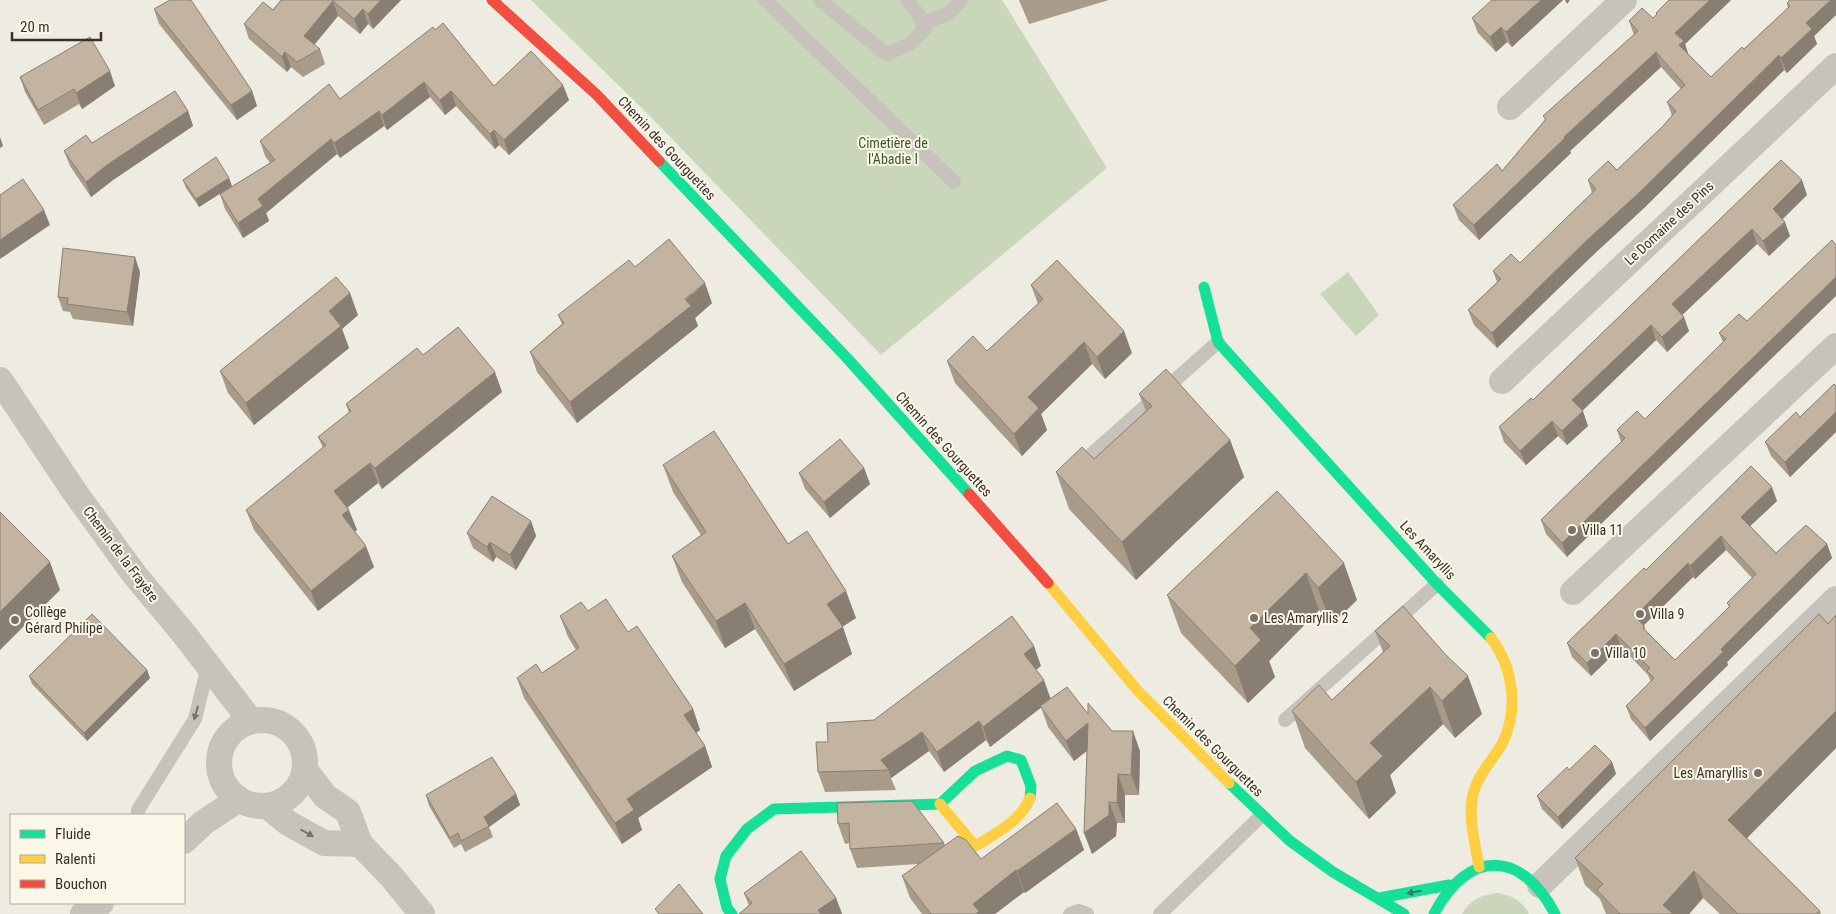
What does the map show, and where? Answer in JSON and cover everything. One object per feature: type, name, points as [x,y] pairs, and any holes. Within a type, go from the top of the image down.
[{"type":"main road","name":"Chemin des Gourguettes","points":[[492,0],[597,95],[847,358],[1021,551],[1138,691],[1192,748],[1261,816],[1290,841],[1333,872],[1404,914]]},
{"type":"main road","name":"Les Amaryllis","points":[[1204,287],[1218,342],[1437,584],[1482,628],[1503,654],[1511,681],[1512,704],[1509,724],[1503,742],[1475,787],[1472,802],[1472,832],[1479,867]]},
{"type":"main road","points":[[732,914],[727,908],[720,879],[726,856],[747,829],[774,809],[940,804],[975,771],[1007,756],[1021,760],[1032,788],[1027,806],[1000,831],[974,846],[940,804]]},
{"type":"main road","points":[[1434,914],[1439,900],[1449,885],[1462,874],[1479,867],[1495,865],[1512,868],[1527,874],[1540,885],[1549,898],[1555,914]]},
{"type":"main road","points":[[1379,898],[1449,885]]},
{"type":"street","points":[[1510,107],[1624,0]]},
{"type":"street","name":"Le Domaine des Pins","points":[[1502,381],[1836,66]]},
{"type":"street","points":[[1574,592],[1836,346]]},
{"type":"street","name":"Chemin de la Frayère","points":[[0,380],[74,492],[134,574],[251,721]]},
{"type":"street","points":[[1540,885],[1836,598]]},
{"type":"street","points":[[263,720],[287,727],[302,746],[305,770],[300,783],[292,794],[280,802],[267,806],[251,804],[239,799],[223,781],[219,769],[220,756],[223,744],[230,734],[251,721],[263,720]]},
{"type":"street","points":[[305,770],[325,796],[348,812],[360,844],[391,876],[422,914]]},
{"type":"street","points":[[185,841],[203,823],[239,799]]},
{"type":"street","points":[[267,806],[288,822],[324,843],[360,844]]},
{"type":"street","points":[[83,914],[99,904]]},
{"type":"lane","points":[[765,0],[954,182]]},
{"type":"lane","points":[[820,0],[886,54],[910,44],[925,29],[907,0]]},
{"type":"lane","points":[[922,24],[950,13],[961,0]]},
{"type":"lane","points":[[1071,473],[1218,342]]},
{"type":"lane","points":[[1285,720],[1437,584]]},
{"type":"lane","points":[[138,814],[138,810],[196,719],[208,666]]},
{"type":"lane","points":[[1160,914],[1261,816]]},
{"type":"lane","points":[[1070,914],[1078,911],[1087,914]]},
{"type":"green space","name":"Cimetière de l'Abadie I","points":[[531,0],[1002,0],[1107,168],[881,355],[650,116]]},
{"type":"green space","points":[[1348,272],[1379,315],[1356,336],[1320,294]]},
{"type":"green space","points":[[1497,893],[1516,899],[1529,914],[1462,914],[1468,905],[1476,899]]},
{"type":"building","points":[[170,0],[191,0],[252,91],[231,105],[154,9]]},
{"type":"building","points":[[281,0],[381,0],[368,14],[363,9],[354,19],[333,1],[304,36],[320,49],[297,62],[285,52],[282,57],[244,24],[263,2],[273,10]]},
{"type":"building","points":[[1492,0],[1541,0],[1506,32],[1501,27],[1490,37],[1472,18]]},
{"type":"building","points":[[1669,0],[1710,0],[1675,33],[1684,41],[1679,45],[1711,77],[1742,47],[1744,49],[1790,6],[1787,3],[1790,0],[1831,0],[1806,23],[1812,29],[1781,58],[1779,55],[1639,193],[1586,241],[1492,333],[1468,310],[1501,279],[1493,271],[1511,254],[1520,263],[1596,189],[1588,180],[1608,161],[1617,170],[1663,126],[1676,111],[1667,102],[1685,85],[1656,52],[1564,137],[1474,225],[1453,205],[1497,164],[1502,171],[1546,119],[1543,116],[1638,31],[1629,21],[1642,8],[1653,18]]},
{"type":"building","points":[[443,23],[494,86],[531,51],[563,85],[504,140],[494,130],[490,134],[451,91],[440,100],[424,82],[382,115],[379,111],[334,143],[331,139],[258,199],[263,206],[238,223],[220,194],[275,160],[260,141],[329,84],[340,99],[433,27],[435,30]]},
{"type":"building","points":[[90,37],[110,71],[76,93],[74,89],[38,110],[20,77]]},
{"type":"building","points":[[175,91],[188,111],[107,165],[86,182],[64,151],[86,135],[92,143]]},
{"type":"building","points":[[216,157],[229,178],[196,199],[183,180]]},
{"type":"building","points":[[1781,160],[1802,180],[1773,209],[1785,222],[1763,241],[1752,229],[1672,304],[1684,317],[1662,337],[1651,325],[1572,400],[1583,411],[1562,431],[1552,421],[1520,451],[1499,427],[1531,398],[1533,400]]},
{"type":"building","points":[[23,179],[44,210],[0,240],[0,195]]},
{"type":"building","points":[[669,239],[705,283],[685,299],[691,306],[570,402],[530,352],[564,323],[558,315],[629,260],[635,267]]},
{"type":"building","points":[[1832,240],[1836,245],[1836,277],[1562,543],[1541,520],[1625,438],[1617,430],[1637,411],[1645,419],[1726,339],[1719,333],[1739,314],[1747,321]]},
{"type":"building","points":[[63,248],[135,257],[127,312],[67,304],[68,298],[58,297]]},
{"type":"building","points":[[1057,260],[1124,331],[1097,357],[1084,342],[1028,397],[1039,408],[1014,434],[947,361],[973,336],[987,351],[1043,299],[1031,285]]},
{"type":"building","points":[[336,277],[350,293],[329,311],[341,326],[246,403],[220,371]]},
{"type":"building","points":[[458,327],[495,372],[375,468],[370,463],[334,491],[349,510],[342,515],[366,546],[311,591],[246,510],[326,445],[318,437],[351,411],[346,404],[417,348],[423,355]]},
{"type":"building","points":[[1166,369],[1230,440],[1122,542],[1056,472],[1082,447],[1094,459],[1152,406],[1139,394]]},
{"type":"building","points":[[1834,384],[1836,386],[1836,412],[1785,462],[1765,442],[1796,412],[1800,417]]},
{"type":"building","points":[[714,431],[788,544],[807,531],[846,591],[827,604],[843,627],[784,664],[745,603],[716,621],[672,556],[706,532],[663,465]]},
{"type":"building","points":[[840,439],[864,468],[824,502],[799,473]]},
{"type":"building","points":[[1751,466],[1772,487],[1741,517],[1776,553],[1806,525],[1827,544],[1721,649],[1723,652],[1645,728],[1626,706],[1654,678],[1647,671],[1650,668],[1616,634],[1587,663],[1567,643],[1644,568],[1646,570]],"holes":[[[1721,536],[1756,574],[1727,603],[1730,606],[1675,660],[1643,628],[1644,626],[1635,616],[1688,563],[1690,566]]]},
{"type":"building","points":[[1277,491],[1344,563],[1318,588],[1306,573],[1250,628],[1261,640],[1235,666],[1167,595]]},
{"type":"building","points":[[492,496],[531,521],[510,555],[490,542],[487,547],[467,533]]},
{"type":"building","points":[[0,512],[50,562],[0,612]]},
{"type":"building","points":[[606,599],[628,632],[637,626],[693,709],[684,715],[705,746],[627,799],[634,810],[615,823],[517,678],[536,664],[542,673],[579,648],[560,616],[581,602],[588,611]]},
{"type":"building","points":[[1403,606],[1445,654],[1468,676],[1442,701],[1430,687],[1370,743],[1383,756],[1356,782],[1292,711],[1319,685],[1332,700],[1390,646],[1375,631]]},
{"type":"building","points":[[92,614],[147,670],[84,733],[29,676]]},
{"type":"building","name":"Les Amaryllis","points":[[1819,614],[1828,624],[1836,615],[1836,711],[1728,820],[1820,911],[1816,914],[1738,914],[1694,871],[1663,905],[1673,914],[1620,914],[1597,890],[1603,884],[1575,858]]},
{"type":"building","points":[[1012,616],[1034,646],[1024,654],[1044,680],[983,727],[979,721],[937,752],[922,732],[881,760],[889,770],[818,772],[816,742],[828,742],[827,723],[874,720]]},
{"type":"building","points":[[1067,687],[1088,714],[1088,703],[1112,731],[1133,731],[1131,775],[1118,774],[1117,803],[1109,802],[1109,815],[1084,833],[1088,723],[1066,741],[1040,706]]},
{"type":"building","points":[[1595,745],[1612,762],[1558,817],[1537,796],[1567,767],[1569,770]]},
{"type":"building","points":[[492,757],[516,794],[484,817],[489,826],[461,841],[458,833],[450,838],[426,795]]},
{"type":"building","points":[[912,801],[944,843],[850,849],[849,823],[838,824],[837,803]]},
{"type":"building","points":[[1057,803],[1076,829],[1016,870],[973,904],[979,911],[976,914],[931,914],[902,876],[958,836],[966,840],[981,859]]},
{"type":"building","points":[[801,851],[836,898],[818,910],[821,914],[739,914],[752,903],[744,893]]},
{"type":"building","points":[[679,884],[703,914],[659,914],[655,909]]},
{"type":"traffic: fast","points":[[659,161],[847,358],[969,494]]},
{"type":"traffic: fast","points":[[1204,287],[1218,342],[1437,584],[1491,638]]},
{"type":"traffic: fast","points":[[732,914],[727,908],[720,879],[726,856],[747,829],[774,809],[940,804],[975,771],[1007,756],[1021,760],[1031,786],[1030,798]]},
{"type":"traffic: fast","points":[[1229,783],[1290,841],[1333,872],[1404,914]]},
{"type":"traffic: fast","points":[[1434,914],[1448,893],[1462,877],[1478,868],[1494,865],[1511,868],[1527,877],[1541,893],[1555,914]]},
{"type":"traffic: fast","points":[[1379,898],[1449,885]]},
{"type":"traffic: slow","points":[[1048,583],[1138,691],[1229,783]]},
{"type":"traffic: slow","points":[[1479,867],[1472,827],[1472,797],[1480,776],[1503,742],[1508,729],[1512,702],[1509,675],[1491,638]]},
{"type":"traffic: slow","points":[[940,804],[975,846],[999,832],[1014,820],[1030,798]]},
{"type":"traffic: jam","points":[[492,0],[597,95],[659,161]]},
{"type":"traffic: jam","points":[[969,494],[1048,583]]},
{"type":"place","name":"Villa 11","points":[[1572,530]]},
{"type":"place","name":"Villa 9","points":[[1640,614]]},
{"type":"place","name":"Les Amaryllis 2","points":[[1254,618]]},
{"type":"place","name":"Collège Gérard Philipe","points":[[15,620]]},
{"type":"place","name":"Villa 10","points":[[1595,653]]},
{"type":"place","name":"Les Amaryllis","points":[[1758,773]]}]
